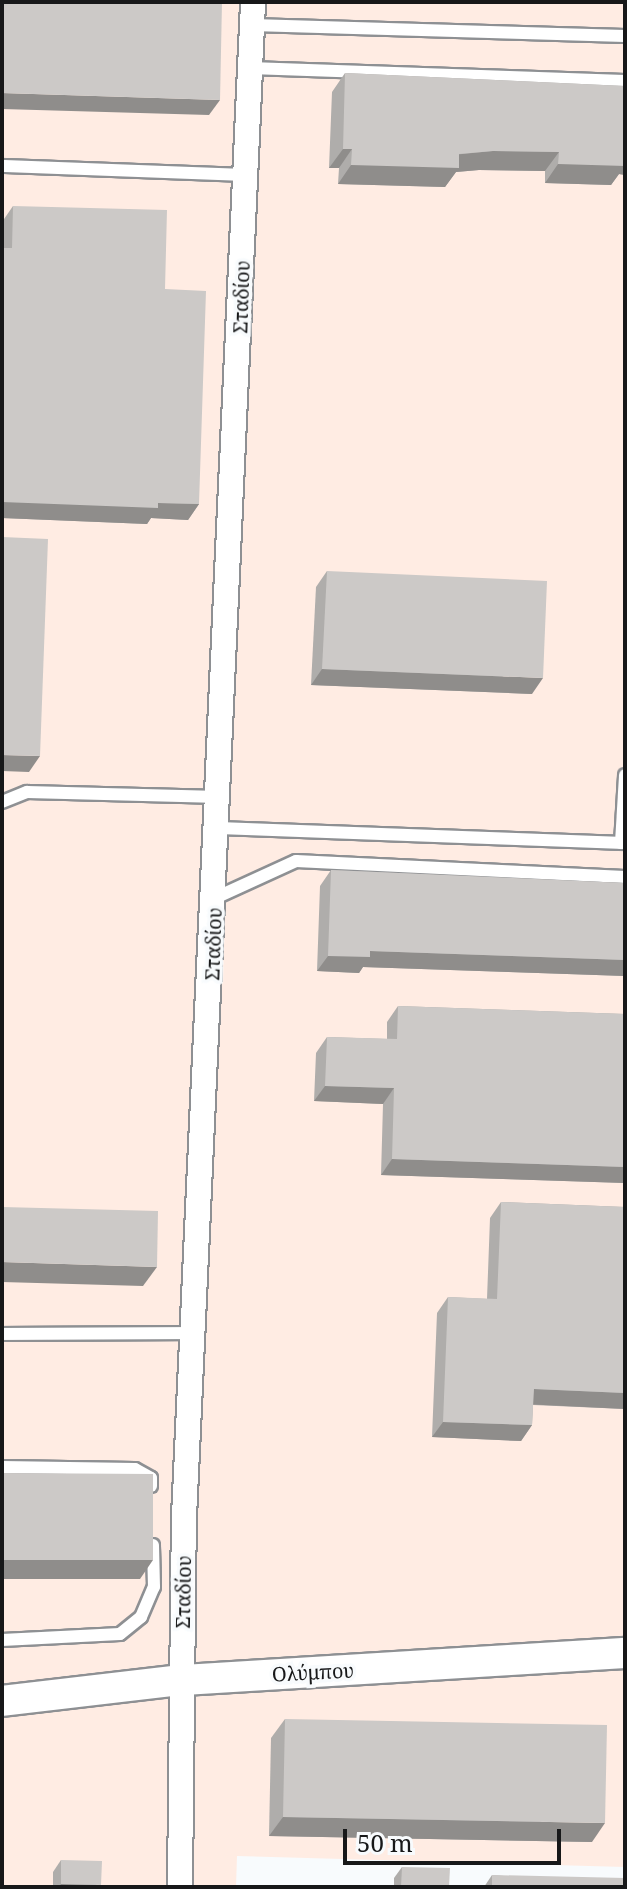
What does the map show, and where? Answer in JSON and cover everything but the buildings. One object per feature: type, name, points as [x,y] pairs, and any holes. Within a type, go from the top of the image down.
[{"type":"street","name":"Σταδίου","points":[[180,1887],[182,1680],[195,1333],[253,14]]},
{"type":"street","name":"Ολύμπου","points":[[2,1701],[182,1680],[625,1653]]},
{"type":"lane","points":[[253,14],[625,36]]},
{"type":"lane","points":[[250,68],[625,81]]},
{"type":"lane","points":[[2,166],[246,175]]},
{"type":"lane","points":[[218,828],[623,843],[625,775]]},
{"type":"lane","points":[[2,802],[27,792],[220,797]]},
{"type":"lane","points":[[215,898],[296,861],[625,877]]},
{"type":"lane","points":[[2,1334],[195,1333]]},
{"type":"lane","points":[[2,1467],[135,1469],[151,1478],[152,1509]]},
{"type":"lane","points":[[2,1640],[120,1634],[141,1617],[154,1587],[152,1525]]},
{"type":"shaded area","points":[[2,2],[625,2],[625,1867],[237,1856],[236,1887],[2,1887]]}]
